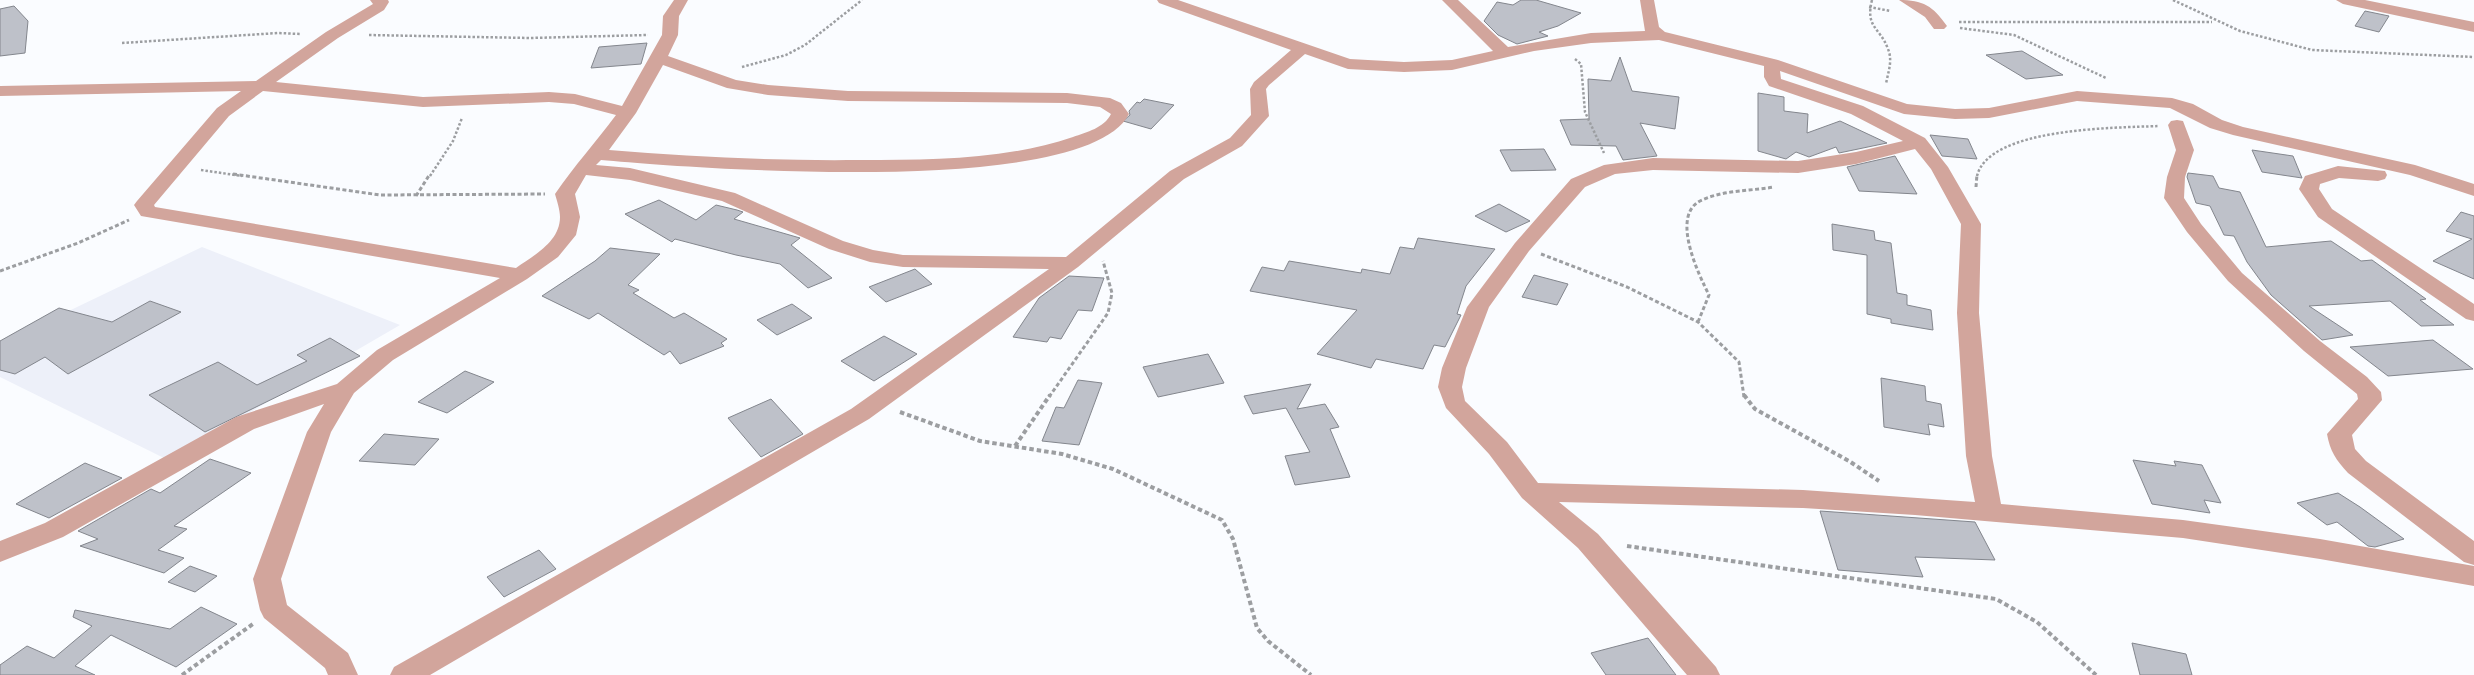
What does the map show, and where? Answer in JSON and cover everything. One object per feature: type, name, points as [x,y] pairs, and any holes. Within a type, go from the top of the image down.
[{"type":"street","points":[[377,0],[382,2],[379,6],[332,35],[223,112],[175,166],[144,205],[148,212],[520,275]]},
{"type":"street","points":[[343,675],[337,661],[274,610],[267,579],[319,432],[345,389],[385,355],[520,275],[551,253],[566,235],[570,216],[565,194],[627,113],[660,58],[670,35],[671,16],[681,0]]},
{"type":"street","points":[[1164,0],[1348,64],[1404,67],[1452,65],[1505,53],[1592,38],[1659,35],[1772,63],[1904,109],[1955,114],[1989,113],[2077,96],[2172,103],[2187,108],[2216,124],[2238,131],[2415,171],[2474,190]]},
{"type":"street","points":[[1450,0],[1505,53]]},
{"type":"street","points":[[1648,0],[1652,29],[1659,35]]},
{"type":"street","points":[[1906,0],[1930,14],[1938,24]]},
{"type":"street","points":[[2344,0],[2474,27]]},
{"type":"street","points":[[405,675],[682,518],[876,403],[1071,262],[1177,175],[1236,142],[1260,116],[1258,90],[1262,82],[1302,48]]},
{"type":"street","points":[[589,162],[789,166],[973,162],[1032,154],[1067,146],[1106,131],[1116,124],[1120,114],[1115,107],[1104,102],[1067,98],[848,96],[768,90],[733,84],[706,76],[660,58]]},
{"type":"street","points":[[1772,63],[1772,77],[1775,82],[1857,110],[1919,142],[1939,167],[1970,224],[1971,267],[1968,313],[1979,456],[1990,514]]},
{"type":"street","points":[[0,91],[262,86],[388,99],[465,102],[549,97],[575,99],[627,113]]},
{"type":"street","points":[[2176,125],[2185,150],[2176,177],[2174,198],[2194,228],[2235,277],[2312,346],[2359,382],[2369,392],[2370,400],[2339,434],[2343,452],[2357,467],[2474,555]]},
{"type":"street","points":[[1705,675],[1588,541],[1531,492],[1498,448],[1454,403],[1450,386],[1454,368],[1478,307],[1522,247],[1578,184],[1611,169],[1653,164],[1798,167],[1856,158],[1919,142]]},
{"type":"street","points":[[589,162],[630,174],[728,197],[836,245],[870,256],[903,261],[1071,262]]},
{"type":"street","points":[[2474,198],[2390,176],[2338,172],[2312,180],[2309,189],[2325,213],[2474,314]]},
{"type":"street","points":[[0,552],[54,530],[245,423],[345,389]]},
{"type":"street","points":[[1531,492],[1803,499],[1915,506],[1990,514],[2183,529],[2320,549],[2474,576]]},
{"type":"path","points":[[706,76],[786,54],[820,35],[862,0]]},
{"type":"path","points":[[1872,0],[1869,7],[1870,22],[1876,34],[1886,45],[1890,57],[1884,102]]},
{"type":"path","points":[[2173,0],[2213,22],[2252,36],[2312,50],[2474,57]]},
{"type":"path","points":[[1869,7],[1892,11]]},
{"type":"path","points":[[1938,24],[2213,22]]},
{"type":"path","points":[[1938,24],[2014,36],[2111,81]]},
{"type":"path","points":[[122,43],[278,33],[530,38],[670,35]]},
{"type":"path","points":[[1558,43],[1581,64],[1585,112],[1611,169]]},
{"type":"path","points":[[416,196],[453,141],[462,121],[465,102]]},
{"type":"path","points":[[1970,224],[1976,200],[1976,180],[1981,164],[1997,152],[2044,136],[2098,129],[2176,125]]},
{"type":"path","points":[[175,166],[380,195],[565,194]]},
{"type":"path","points":[[1698,322],[1708,302],[1709,295],[1690,258],[1686,235],[1691,210],[1699,200],[1716,195],[1780,185],[1798,167]]},
{"type":"path","points":[[0,271],[78,243],[148,212]]},
{"type":"path","points":[[1015,446],[1108,313],[1112,292],[1097,242]]},
{"type":"path","points":[[1522,247],[1627,287],[1698,322],[1739,362],[1744,398],[1755,409],[1849,461],[1882,484]]},
{"type":"path","points":[[876,403],[980,441],[1062,454],[1113,469],[1222,520],[1233,539],[1257,628],[1268,642],[1311,675]]},
{"type":"path","points":[[1588,541],[1996,599],[2016,607],[2046,628],[2096,675]]},
{"type":"path","points":[[182,675],[274,610]]},
{"type":"shaded area","points":[[202,247],[400,325],[168,460],[0,377],[0,344]]},
{"type":"building","points":[[1521,0],[1536,0],[1581,13],[1558,26],[1539,32],[1548,36],[1517,44],[1498,35],[1484,21],[1497,2],[1513,5]]},
{"type":"building","points":[[14,6],[28,21],[25,53],[0,56],[0,9]]},
{"type":"building","points":[[2365,11],[2389,16],[2379,32],[2355,26]]},
{"type":"building","points":[[647,43],[641,64],[591,68],[599,47]]},
{"type":"building","points":[[2022,51],[2063,75],[2026,79],[1986,55]]},
{"type":"building","points":[[1620,57],[1632,91],[1679,97],[1675,129],[1640,123],[1657,156],[1623,160],[1616,146],[1571,145],[1560,120],[1589,119],[1588,79],[1611,81]]},
{"type":"building","points":[[1758,93],[1784,97],[1784,111],[1808,114],[1807,133],[1840,121],[1887,143],[1839,153],[1836,147],[1809,157],[1796,152],[1786,159],[1758,151]]},
{"type":"building","points":[[1144,99],[1174,105],[1151,129],[1123,121],[1130,115],[1129,111],[1137,102],[1140,103]]},
{"type":"building","points":[[1930,135],[1968,139],[1977,159],[1942,156]]},
{"type":"building","points":[[1544,149],[1556,170],[1511,171],[1500,150]]},
{"type":"building","points":[[2252,150],[2293,156],[2302,178],[2262,172]]},
{"type":"building","points":[[1895,156],[1917,194],[1859,191],[1847,167]]},
{"type":"building","points":[[2188,173],[2213,176],[2219,188],[2240,192],[2266,247],[2331,241],[2361,261],[2372,260],[2426,299],[2420,300],[2454,325],[2421,326],[2390,301],[2309,306],[2353,335],[2322,340],[2271,295],[2247,262],[2234,236],[2224,235],[2210,206],[2196,203],[2187,177]]},
{"type":"building","points":[[659,200],[696,220],[716,205],[743,212],[734,219],[800,238],[791,245],[832,278],[808,288],[780,264],[675,239],[672,242],[625,214]]},
{"type":"building","points":[[1499,204],[1530,221],[1506,232],[1475,216]]},
{"type":"building","points":[[2461,212],[2474,216],[2474,279],[2433,261],[2472,239],[2446,231]]},
{"type":"building","points":[[1832,224],[1874,231],[1875,240],[1891,243],[1897,293],[1907,295],[1907,305],[1931,310],[1933,330],[1891,323],[1891,319],[1867,314],[1867,255],[1833,250]]},
{"type":"building","points":[[1418,238],[1495,249],[1466,286],[1457,314],[1461,315],[1445,347],[1434,345],[1423,369],[1376,359],[1371,368],[1317,354],[1357,310],[1250,291],[1262,267],[1284,271],[1289,261],[1361,273],[1362,269],[1390,274],[1400,247],[1414,249]]},
{"type":"building","points":[[610,248],[660,254],[628,285],[639,290],[633,293],[674,318],[684,313],[727,339],[721,343],[724,346],[680,364],[670,351],[664,355],[598,313],[589,319],[542,296],[595,261]]},
{"type":"building","points":[[915,269],[932,284],[886,302],[869,287]]},
{"type":"building","points":[[1534,275],[1568,284],[1557,305],[1522,297]]},
{"type":"building","points":[[1069,276],[1104,278],[1092,311],[1078,310],[1061,339],[1050,337],[1047,342],[1013,337],[1039,298]]},
{"type":"building","points":[[150,301],[181,312],[68,374],[45,357],[15,374],[0,370],[0,341],[59,308],[112,322]]},
{"type":"building","points":[[792,304],[812,318],[777,335],[757,320]]},
{"type":"building","points":[[884,336],[917,354],[874,381],[841,361]]},
{"type":"building","points":[[330,338],[360,356],[205,432],[149,395],[218,362],[257,385],[307,361],[297,355]]},
{"type":"building","points":[[2433,340],[2473,369],[2388,376],[2350,347]]},
{"type":"building","points":[[1208,354],[1224,383],[1158,397],[1143,367]]},
{"type":"building","points":[[465,371],[494,382],[447,413],[418,402]]},
{"type":"building","points":[[1881,378],[1925,386],[1926,401],[1941,404],[1944,427],[1928,424],[1930,435],[1884,427]]},
{"type":"building","points":[[1078,380],[1102,383],[1079,445],[1042,441],[1056,407],[1064,408]]},
{"type":"building","points":[[1311,384],[1297,409],[1325,404],[1339,427],[1330,429],[1350,477],[1295,485],[1285,456],[1310,452],[1286,408],[1253,414],[1244,396]]},
{"type":"building","points":[[771,399],[803,434],[761,457],[728,418]]},
{"type":"building","points":[[384,434],[439,439],[415,465],[359,461]]},
{"type":"building","points":[[210,459],[251,473],[174,526],[187,529],[158,550],[184,558],[164,573],[80,546],[98,539],[78,531],[151,489],[160,493]]},
{"type":"building","points":[[2133,460],[2176,466],[2174,461],[2202,465],[2221,503],[2204,500],[2210,513],[2152,504]]},
{"type":"building","points":[[85,463],[122,478],[49,518],[16,504]]},
{"type":"building","points":[[2338,493],[2404,539],[2375,547],[2368,546],[2337,522],[2327,525],[2297,503]]},
{"type":"building","points":[[1820,511],[1975,522],[1995,560],[1915,557],[1923,577],[1838,570]]},
{"type":"building","points":[[539,550],[556,569],[504,597],[487,577]]},
{"type":"building","points":[[190,566],[217,576],[195,592],[168,582]]},
{"type":"building","points":[[201,607],[237,624],[176,667],[111,635],[75,666],[95,675],[0,675],[0,665],[27,646],[54,658],[92,626],[73,617],[75,610],[170,629]]},
{"type":"building","points":[[1648,638],[1676,675],[1606,675],[1591,653]]},
{"type":"building","points":[[2132,643],[2186,654],[2192,675],[2140,675]]}]
